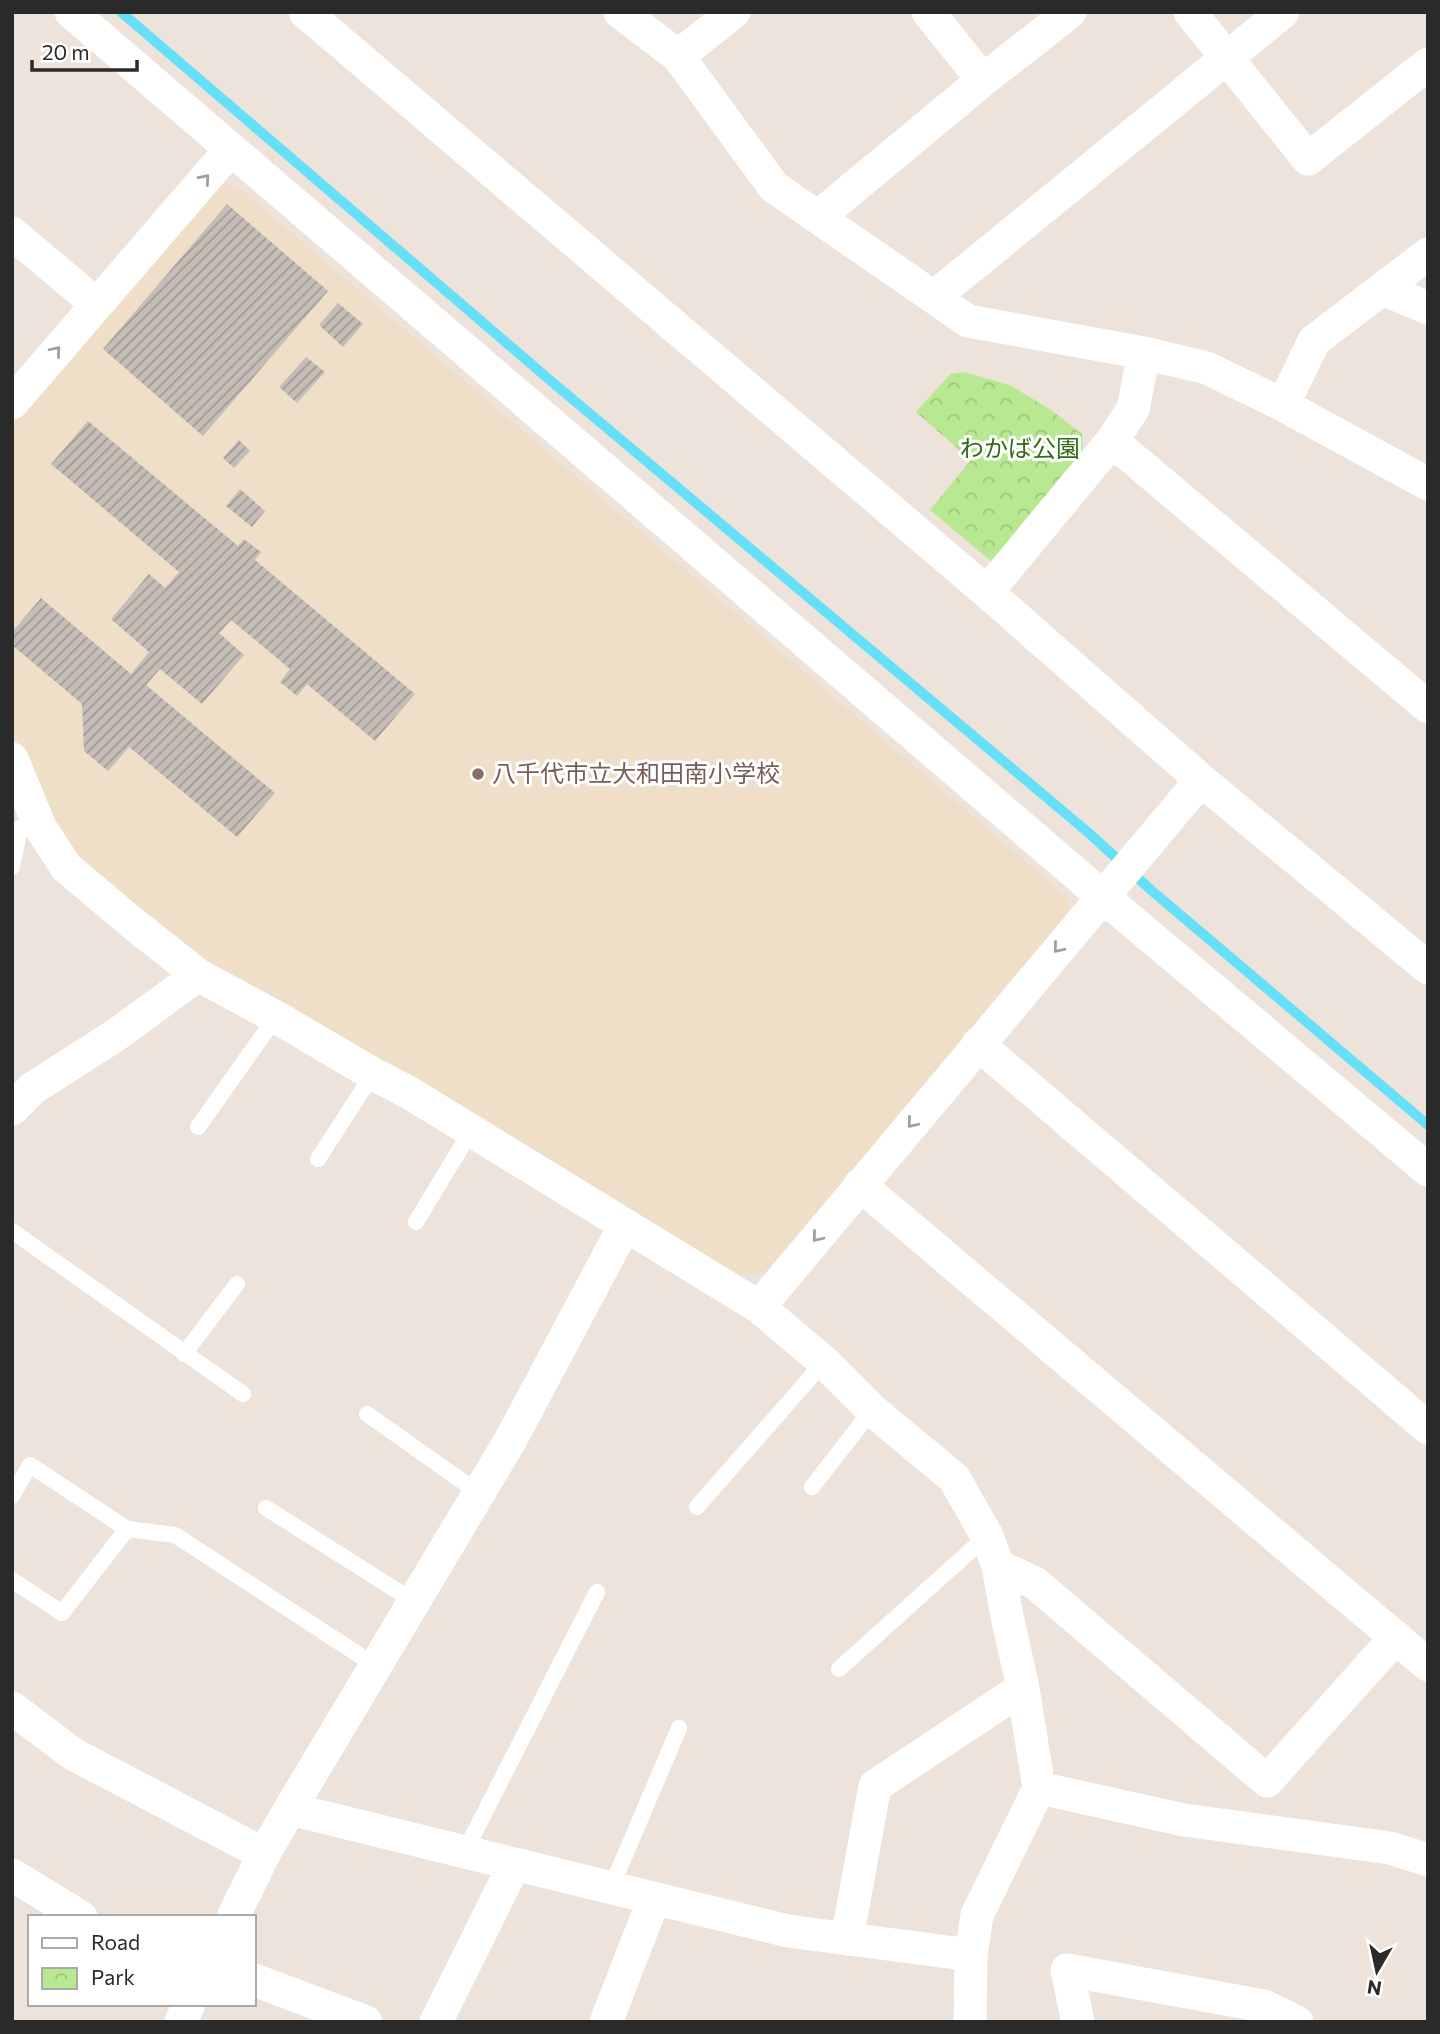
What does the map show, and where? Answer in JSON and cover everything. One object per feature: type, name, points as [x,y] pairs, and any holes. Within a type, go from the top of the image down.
[{"type":"street","points":[[71,12],[230,150],[1107,891],[1428,1170]]},
{"type":"street","points":[[305,12],[987,592],[1201,780],[1428,968]]},
{"type":"street","points":[[620,12],[678,56],[774,187],[968,321],[1144,353],[1207,368],[1283,405],[1428,484]]},
{"type":"street","points":[[678,56],[734,12]]},
{"type":"street","points":[[928,12],[983,80]]},
{"type":"street","points":[[818,216],[1069,12]]},
{"type":"street","points":[[1190,12],[1308,159],[1428,64]]},
{"type":"street","points":[[934,297],[1283,12]]},
{"type":"street","points":[[12,403],[230,150]]},
{"type":"street","points":[[12,233],[96,304]]},
{"type":"street","points":[[1283,405],[1314,341],[1428,254]]},
{"type":"street","points":[[1383,289],[1428,308]]},
{"type":"street","points":[[987,592],[1112,441],[1133,409],[1144,353]]},
{"type":"street","points":[[1112,441],[1428,708]]},
{"type":"street","points":[[12,759],[23,826],[66,867],[198,975],[408,1092],[759,1307],[824,1362],[872,1409],[954,1478],[993,1551],[1023,1688],[1039,1788],[977,1914],[971,1955],[970,2022]]},
{"type":"street","points":[[759,1307],[1201,780]]},
{"type":"street","points":[[12,1109],[33,1088],[116,1035],[198,975]]},
{"type":"street","points":[[978,1044],[1428,1428]]},
{"type":"street","points":[[860,1185],[1428,1665]]},
{"type":"street","points":[[234,1915],[290,1809],[510,1441],[625,1225]]},
{"type":"street","points":[[993,1551],[1035,1583],[1268,1781],[1396,1637]]},
{"type":"street","points":[[848,1939],[875,1786],[1023,1688]]},
{"type":"street","points":[[12,1709],[74,1754],[264,1854]]},
{"type":"street","points":[[1039,1788],[1184,1820],[1390,1848],[1428,1860]]},
{"type":"street","points":[[290,1809],[788,1931],[971,1955]]},
{"type":"street","points":[[436,2022],[514,1865]]},
{"type":"street","points":[[12,1875],[78,1915]]},
{"type":"street","points":[[606,2022],[654,1899]]},
{"type":"street","points":[[1077,2022],[1067,1970],[1264,2006],[1297,2022]]},
{"type":"street","points":[[256,1981],[366,2022]]},
{"type":"street","points":[[181,2022],[188,2006]]},
{"type":"lane","points":[[12,867],[23,826]]},
{"type":"lane","points":[[198,1127],[276,1017]]},
{"type":"lane","points":[[318,1159],[373,1074]]},
{"type":"lane","points":[[416,1222],[471,1131]]},
{"type":"lane","points":[[12,1231],[243,1394]]},
{"type":"lane","points":[[184,1354],[237,1284]]},
{"type":"lane","points":[[697,1507],[824,1362]]},
{"type":"lane","points":[[812,1486],[872,1409]]},
{"type":"lane","points":[[367,1414],[479,1493]]},
{"type":"lane","points":[[12,1496],[30,1465],[127,1530],[175,1535],[376,1666]]},
{"type":"lane","points":[[266,1508],[415,1602]]},
{"type":"lane","points":[[12,1580],[62,1614],[127,1530]]},
{"type":"lane","points":[[839,1669],[993,1551]]},
{"type":"lane","points":[[465,1851],[597,1592]]},
{"type":"lane","points":[[611,1888],[679,1728]]},
{"type":"shaded area","name":"八千代市立大和田南小学校","points":[[216,183],[238,187],[1068,898],[1070,916],[764,1274],[729,1275],[196,956],[74,853],[53,822],[12,726],[12,424]]},
{"type":"green space","name":"わかば公園","points":[[963,372],[1010,385],[1051,410],[1082,434],[1083,453],[992,562],[930,510],[971,460],[916,412],[950,374]]},
{"type":"building","points":[[227,204],[328,291],[203,436],[103,349]]},
{"type":"building","points":[[338,303],[363,324],[343,347],[319,325]]},
{"type":"building","points":[[306,357],[325,372],[297,403],[279,387]]},
{"type":"building","points":[[88,421],[238,546],[244,539],[261,552],[255,560],[415,694],[375,741],[307,684],[297,696],[280,682],[290,669],[231,620],[219,633],[244,655],[202,704],[160,669],[146,685],[275,793],[237,837],[129,747],[108,771],[84,751],[82,704],[12,645],[12,632],[41,598],[131,674],[149,652],[111,619],[149,574],[165,588],[179,572],[51,464]]},
{"type":"building","points":[[239,440],[250,451],[234,468],[223,458]]},
{"type":"building","points":[[240,489],[265,511],[252,527],[226,506]]},
{"type":"waterway","points":[[121,12],[551,381],[1090,834],[1151,890],[1428,1125]]},
{"type":"place","name":"八千代市立大和田南小学校","points":[[478,774]]}]
